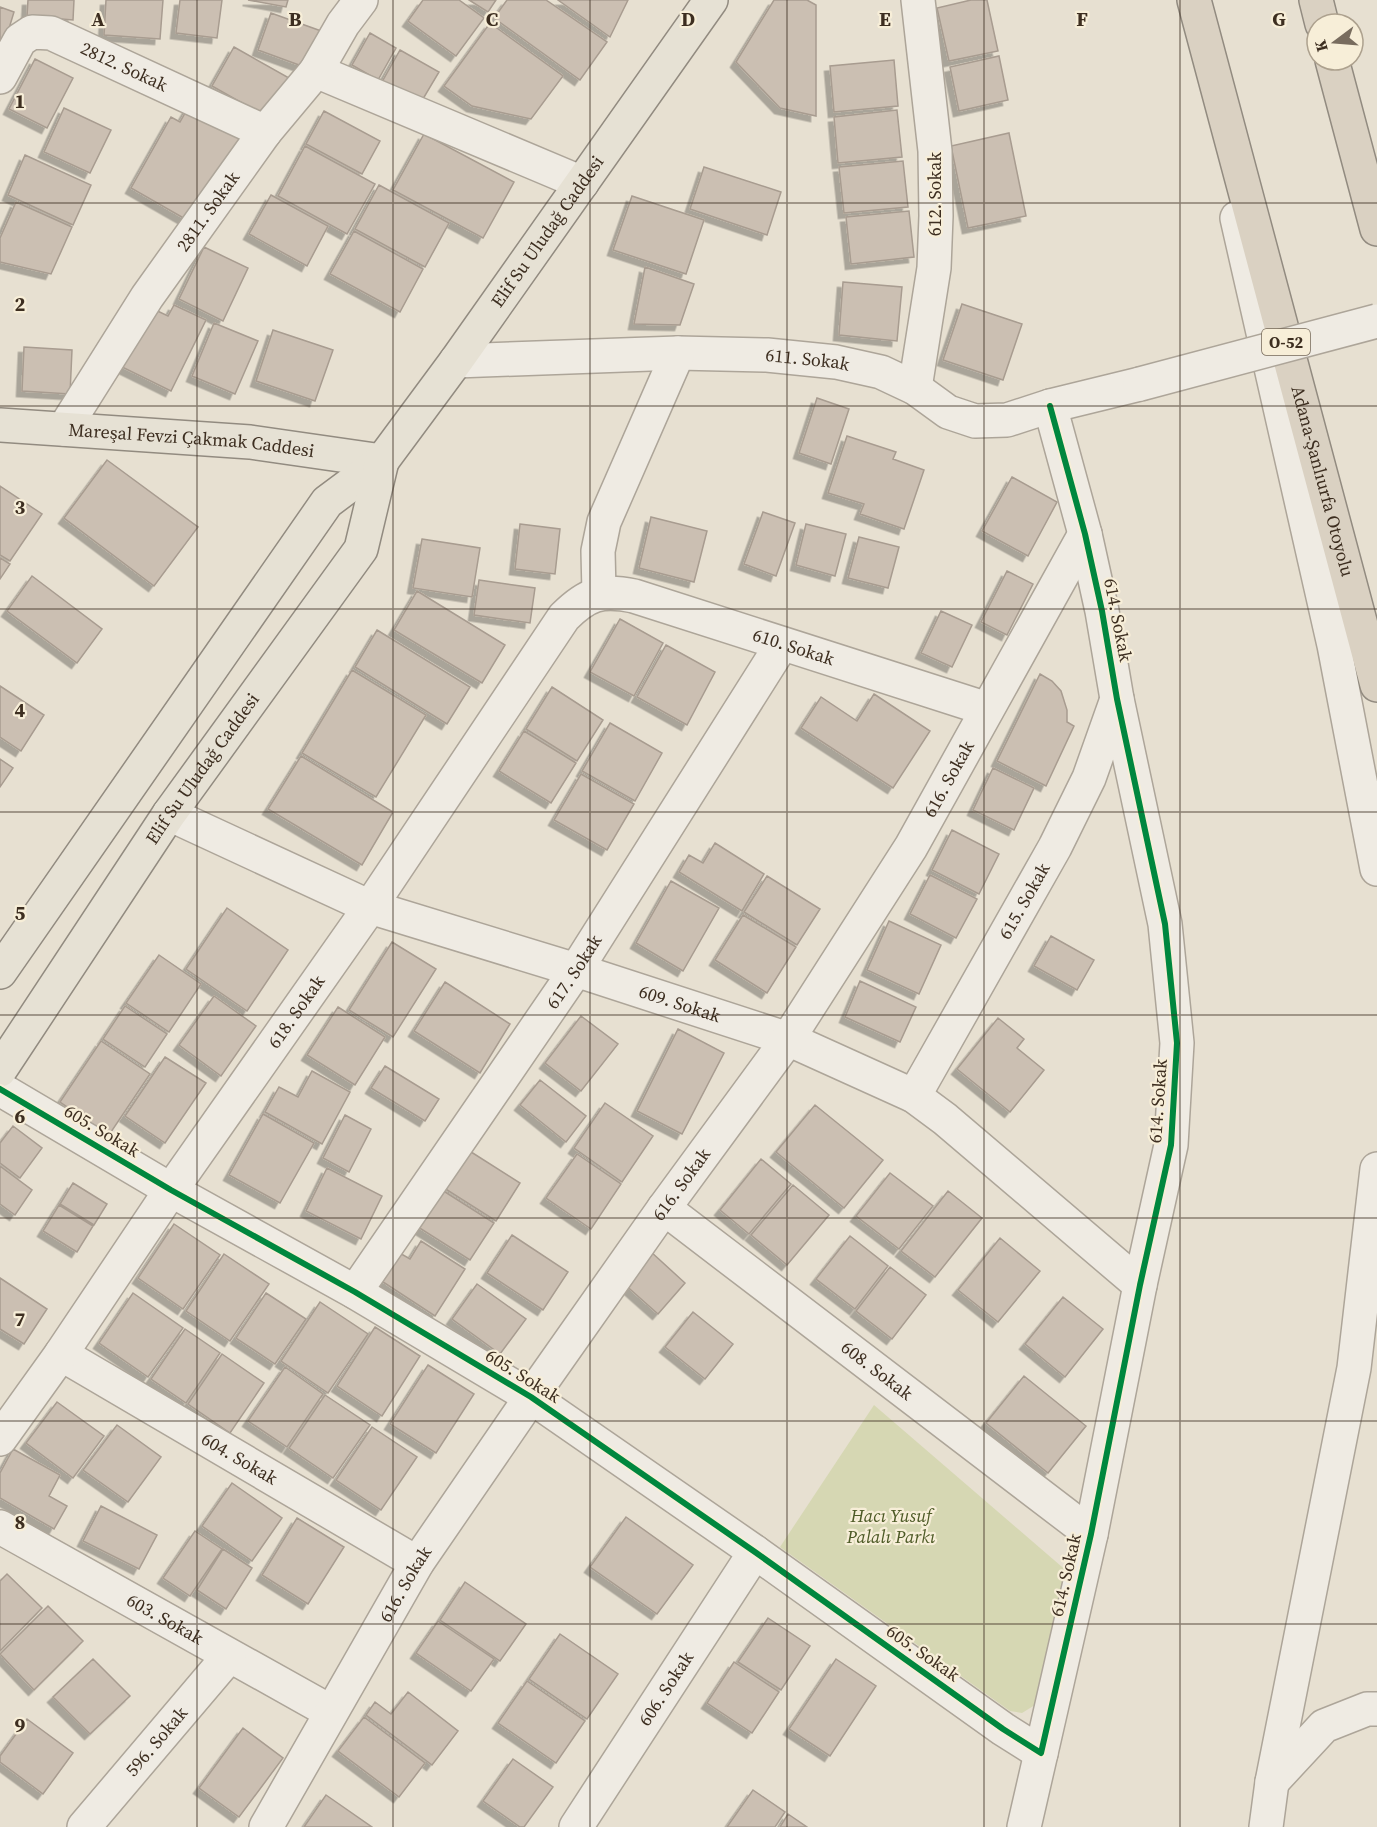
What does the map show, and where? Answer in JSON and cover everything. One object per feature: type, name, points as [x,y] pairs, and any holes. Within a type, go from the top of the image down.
[{"type":"highway","name":"Adana-Şanlıurfa Otoyolu","points":[[1194,0],[1377,685]]},
{"type":"highway","points":[[1335,72],[1377,229]]},
{"type":"main road","name":"Elif Su Uludağ Caddesi","points":[[0,972],[327,502],[382,460],[456,361],[711,0]]},
{"type":"main road","name":"Mareşal Fevzi Çakmak Caddesi","points":[[0,425],[250,442],[382,460]]},
{"type":"main road","name":"Elif Su Uludağ Caddesi","points":[[0,1070],[169,814],[361,549],[382,460]]},
{"type":"street","name":"612. Sokak","points":[[915,388],[934,268],[936,216],[935,151],[918,0]]},
{"type":"street","points":[[1188,0],[1334,645],[1377,869]]},
{"type":"street","name":"2811. Sokak","points":[[64,429],[147,297],[266,132],[316,71],[348,8]]},
{"type":"street","name":"2812. Sokak","points":[[0,76],[20,40],[32,32],[51,33],[266,132]]},
{"type":"street","points":[[316,71],[582,183]]},
{"type":"street","name":"611. Sokak","points":[[456,361],[678,353],[767,355],[836,362],[881,372],[915,388],[948,412],[975,421],[1007,420],[1050,406],[1377,321]]},
{"type":"street","points":[[599,593],[598,551],[604,522],[678,353]]},
{"type":"street","name":"614. Sokak","points":[[1024,1827],[1091,1534],[1140,1285],[1171,1145],[1177,1042],[1165,924],[1117,699],[1102,611],[1085,534],[1050,406]]},
{"type":"street","name":"616. Sokak","points":[[266,1827],[417,1563],[664,1208],[788,1039],[911,847],[1085,534]]},
{"type":"street","name":"610. Sokak","points":[[599,593],[634,596],[987,709]]},
{"type":"street","name":"618. Sokak","points":[[0,1439],[370,907],[564,617],[579,602],[599,593]]},
{"type":"street","name":"617. Sokak","points":[[355,1292],[576,970],[782,644]]},
{"type":"street","name":"615. Sokak","points":[[914,1096],[1055,847],[1089,778],[1117,699]]},
{"type":"street","name":"609. Sokak","points":[[169,814],[370,907],[576,970],[788,1039],[914,1096],[945,1119],[1140,1285]]},
{"type":"street","name":"605. Sokak","points":[[0,1089],[171,1190],[355,1292],[531,1397],[755,1552],[1003,1729],[1041,1753]]},
{"type":"street","points":[[1266,1827],[1272,1782],[1354,1368],[1377,1169]]},
{"type":"street","name":"608. Sokak","points":[[664,1208],[1091,1534]]},
{"type":"street","name":"604. Sokak","points":[[61,1354],[417,1563]]},
{"type":"street","name":"603. Sokak","points":[[0,1527],[331,1712]]},
{"type":"street","name":"606. Sokak","points":[[576,1827],[755,1552]]},
{"type":"street","name":"596. Sokak","points":[[93,1824],[229,1656]]},
{"type":"street","points":[[1272,1782],[1324,1726],[1367,1709],[1377,1709]]},
{"type":"green space","name":"Hacı Yusuf Palalı Parkı","points":[[874,1405],[1076,1579],[1035,1705],[1022,1713],[1010,1711],[780,1547]]},
{"type":"building","points":[[28,0],[74,0],[73,20],[27,16]]},
{"type":"building","points":[[106,0],[163,0],[160,39],[104,35]]},
{"type":"building","points":[[180,0],[222,0],[217,38],[176,33]]},
{"type":"building","points":[[248,0],[288,0],[286,7]]},
{"type":"building","points":[[423,0],[459,0],[484,18],[456,56],[408,21]]},
{"type":"building","points":[[469,0],[496,0],[488,12]]},
{"type":"building","points":[[507,0],[546,0],[607,42],[580,80],[494,18]]},
{"type":"building","points":[[558,0],[628,0],[610,37]]},
{"type":"building","points":[[774,0],[807,0],[816,5],[816,116],[780,108],[736,62]]},
{"type":"building","points":[[971,0],[987,0],[998,51],[949,61],[937,8]]},
{"type":"building","points":[[0,7],[14,12],[0,58]]},
{"type":"building","points":[[271,13],[324,32],[310,69],[258,50]]},
{"type":"building","points":[[490,23],[563,76],[531,119],[472,106],[444,86]]},
{"type":"building","points":[[370,33],[396,48],[378,80],[352,65]]},
{"type":"building","points":[[234,47],[289,78],[267,117],[212,86]]},
{"type":"building","points":[[400,50],[439,72],[420,104],[382,82]]},
{"type":"building","points":[[999,56],[1008,100],[959,111],[950,67]]},
{"type":"building","points":[[35,59],[73,78],[47,128],[9,109]]},
{"type":"building","points":[[894,60],[898,106],[834,112],[830,66]]},
{"type":"building","points":[[64,108],[111,130],[90,173],[44,152]]},
{"type":"building","points":[[188,108],[243,139],[187,220],[131,188],[171,117],[180,122]]},
{"type":"building","points":[[897,110],[902,157],[838,163],[834,117]]},
{"type":"building","points":[[324,111],[380,141],[362,174],[306,144]]},
{"type":"building","points":[[1009,133],[1026,216],[968,228],[951,146]]},
{"type":"building","points":[[424,134],[514,182],[483,238],[393,190]]},
{"type":"building","points":[[305,146],[375,184],[347,234],[278,196]]},
{"type":"building","points":[[25,155],[91,185],[73,225],[8,195]]},
{"type":"building","points":[[903,161],[908,207],[844,213],[839,167]]},
{"type":"building","points":[[704,167],[781,192],[767,235],[690,209]]},
{"type":"building","points":[[379,185],[449,223],[425,267],[355,229]]},
{"type":"building","points":[[271,195],[328,226],[307,266],[249,234]]},
{"type":"building","points":[[632,196],[704,220],[686,274],[613,250]]},
{"type":"building","points":[[16,202],[72,227],[51,274],[0,262],[0,238]]},
{"type":"building","points":[[909,211],[914,257],[851,264],[846,217]]},
{"type":"building","points":[[354,231],[423,269],[400,312],[330,274]]},
{"type":"building","points":[[204,247],[248,268],[223,321],[179,299]]},
{"type":"building","points":[[645,267],[694,284],[680,325],[634,324]]},
{"type":"building","points":[[843,282],[902,287],[897,341],[839,335]]},
{"type":"building","points":[[962,304],[1022,324],[1003,380],[943,360]]},
{"type":"building","points":[[174,305],[206,320],[171,391],[118,365],[147,306],[168,316]]},
{"type":"building","points":[[214,323],[258,341],[235,394],[192,376]]},
{"type":"building","points":[[273,330],[333,350],[315,401],[256,381]]},
{"type":"building","points":[[24,347],[72,350],[70,394],[22,391]]},
{"type":"building","points":[[817,398],[849,409],[831,464],[799,453]]},
{"type":"building","points":[[847,436],[896,452],[893,459],[924,470],[904,529],[860,514],[864,504],[828,493]]},
{"type":"building","points":[[107,460],[198,527],[154,586],[64,518]]},
{"type":"building","points":[[1012,477],[1057,502],[1028,556],[982,531]]},
{"type":"building","points":[[0,486],[42,514],[10,561],[0,555]]},
{"type":"building","points":[[763,512],[795,523],[776,576],[744,564]]},
{"type":"building","points":[[651,517],[707,531],[694,582],[639,568]]},
{"type":"building","points":[[520,524],[560,529],[555,574],[515,569]]},
{"type":"building","points":[[806,524],[846,534],[835,576],[796,565]]},
{"type":"building","points":[[859,537],[899,547],[888,588],[848,578]]},
{"type":"building","points":[[422,539],[480,548],[472,597],[413,588]]},
{"type":"building","points":[[0,558],[10,564],[0,579]]},
{"type":"building","points":[[1007,571],[1033,584],[1007,635],[981,622]]},
{"type":"building","points":[[32,576],[102,629],[77,663],[7,611]]},
{"type":"building","points":[[479,580],[535,588],[530,623],[474,615]]},
{"type":"building","points":[[417,591],[505,645],[482,683],[394,630]]},
{"type":"building","points":[[941,611],[972,625],[952,667],[921,653]]},
{"type":"building","points":[[620,619],[663,643],[634,696],[590,672]]},
{"type":"building","points":[[377,630],[470,687],[447,724],[355,667]]},
{"type":"building","points":[[666,645],[715,672],[687,725],[637,697]]},
{"type":"building","points":[[352,670],[426,715],[376,797],[302,753]]},
{"type":"building","points":[[1040,674],[1052,681],[1061,691],[1067,710],[1067,722],[1074,726],[1046,786],[997,761]]},
{"type":"building","points":[[0,686],[44,715],[21,751],[0,737]]},
{"type":"building","points":[[552,687],[603,720],[577,761],[526,729]]},
{"type":"building","points":[[874,694],[930,731],[893,788],[801,728],[821,697],[857,721]]},
{"type":"building","points":[[610,723],[662,753],[635,801],[582,771]]},
{"type":"building","points":[[524,731],[576,763],[551,803],[499,771]]},
{"type":"building","points":[[301,756],[393,812],[362,865],[268,809]]},
{"type":"building","points":[[0,759],[13,768],[0,787]]},
{"type":"building","points":[[993,768],[1034,788],[1014,830],[973,810]]},
{"type":"building","points":[[581,774],[634,804],[607,850],[554,820]]},
{"type":"building","points":[[952,830],[999,854],[979,894],[932,870]]},
{"type":"building","points":[[715,843],[764,874],[742,911],[679,872],[689,855],[703,863]]},
{"type":"building","points":[[930,875],[977,899],[956,938],[910,914]]},
{"type":"building","points":[[767,876],[820,909],[797,945],[744,912]]},
{"type":"building","points":[[671,881],[719,908],[683,971],[636,943]]},
{"type":"building","points":[[227,908],[288,950],[247,1011],[186,969]]},
{"type":"building","points":[[743,915],[796,947],[767,993],[715,960]]},
{"type":"building","points":[[889,921],[941,945],[919,994],[867,970]]},
{"type":"building","points":[[1051,936],[1094,960],[1077,990],[1034,966]]},
{"type":"building","points":[[392,942],[436,969],[393,1037],[349,1010]]},
{"type":"building","points":[[159,955],[201,984],[169,1032],[126,1003]]},
{"type":"building","points":[[860,981],[916,1007],[900,1042],[845,1017]]},
{"type":"building","points":[[445,982],[510,1024],[480,1073],[414,1031]]},
{"type":"building","points":[[214,996],[256,1026],[221,1076],[179,1045]]},
{"type":"building","points":[[125,1006],[167,1034],[145,1067],[103,1039]]},
{"type":"building","points":[[338,1007],[385,1037],[355,1085],[307,1055]]},
{"type":"building","points":[[581,1016],[618,1044],[581,1091],[545,1063]]},
{"type":"building","points":[[998,1018],[1024,1039],[1017,1048],[1044,1070],[1010,1112],[957,1069]]},
{"type":"building","points":[[678,1029],[724,1053],[682,1134],[637,1111]]},
{"type":"building","points":[[101,1041],[150,1074],[109,1135],[60,1102]]},
{"type":"building","points":[[165,1057],[206,1083],[165,1143],[125,1116]]},
{"type":"building","points":[[385,1066],[439,1099],[425,1121],[371,1088]]},
{"type":"building","points":[[312,1071],[350,1092],[322,1144],[265,1112],[279,1087],[298,1097]]},
{"type":"building","points":[[540,1080],[586,1116],[566,1142],[520,1105]]},
{"type":"building","points":[[605,1103],[653,1136],[622,1182],[574,1148]]},
{"type":"building","points":[[815,1105],[883,1160],[844,1208],[776,1152]]},
{"type":"building","points":[[263,1114],[314,1143],[280,1203],[229,1175]]},
{"type":"building","points":[[345,1115],[371,1129],[349,1172],[323,1158]]},
{"type":"building","points":[[13,1126],[42,1148],[20,1178],[0,1163],[0,1143]]},
{"type":"building","points":[[468,1150],[520,1183],[496,1221],[444,1188]]},
{"type":"building","points":[[577,1154],[621,1184],[591,1229],[546,1198]]},
{"type":"building","points":[[761,1159],[791,1184],[749,1234],[720,1210]]},
{"type":"building","points":[[0,1166],[32,1190],[15,1215],[0,1204]]},
{"type":"building","points":[[327,1168],[382,1196],[361,1239],[306,1211]]},
{"type":"building","points":[[890,1173],[933,1206],[899,1249],[856,1216]]},
{"type":"building","points":[[73,1183],[107,1204],[94,1225],[60,1204]]},
{"type":"building","points":[[793,1185],[829,1215],[787,1265],[751,1235]]},
{"type":"building","points":[[442,1190],[494,1223],[470,1260],[418,1227]]},
{"type":"building","points":[[948,1191],[982,1218],[935,1277],[901,1251]]},
{"type":"building","points":[[59,1205],[93,1226],[77,1252],[43,1231]]},
{"type":"building","points":[[174,1224],[220,1255],[183,1309],[138,1278]]},
{"type":"building","points":[[512,1235],[568,1272],[543,1310],[487,1273]]},
{"type":"building","points":[[850,1236],[888,1266],[855,1309],[816,1279]]},
{"type":"building","points":[[1000,1238],[1040,1271],[998,1322],[958,1290]]},
{"type":"building","points":[[421,1241],[465,1269],[435,1316],[380,1280],[398,1252],[410,1259]]},
{"type":"building","points":[[650,1251],[685,1283],[658,1314],[622,1282]]},
{"type":"building","points":[[224,1254],[269,1284],[230,1341],[186,1311]]},
{"type":"building","points":[[890,1267],[926,1295],[892,1339],[856,1311]]},
{"type":"building","points":[[0,1278],[47,1309],[24,1344],[0,1329]]},
{"type":"building","points":[[477,1284],[526,1319],[500,1354],[452,1319]]},
{"type":"building","points":[[133,1293],[183,1328],[148,1377],[99,1343]]},
{"type":"building","points":[[266,1293],[306,1319],[275,1364],[236,1338]]},
{"type":"building","points":[[1063,1297],[1103,1329],[1065,1377],[1025,1344]]},
{"type":"building","points":[[320,1302],[368,1334],[328,1393],[281,1361]]},
{"type":"building","points":[[693,1312],[733,1344],[705,1379],[665,1347]]},
{"type":"building","points":[[375,1327],[420,1356],[382,1416],[337,1386]]},
{"type":"building","points":[[185,1329],[220,1353],[186,1403],[151,1379]]},
{"type":"building","points":[[222,1354],[264,1383],[230,1433],[188,1404]]},
{"type":"building","points":[[428,1365],[474,1394],[436,1453],[390,1424]]},
{"type":"building","points":[[285,1367],[323,1394],[287,1447],[248,1421]]},
{"type":"building","points":[[1024,1376],[1086,1426],[1048,1473],[986,1423]]},
{"type":"building","points":[[325,1395],[370,1425],[333,1478],[289,1448]]},
{"type":"building","points":[[57,1402],[104,1436],[73,1478],[26,1443]]},
{"type":"building","points":[[117,1425],[161,1457],[128,1502],[83,1470]]},
{"type":"building","points":[[372,1427],[417,1457],[381,1510],[336,1480]]},
{"type":"building","points":[[13,1449],[60,1475],[49,1496],[67,1506],[54,1529],[0,1498],[0,1473]]},
{"type":"building","points":[[232,1483],[282,1518],[252,1561],[202,1526]]},
{"type":"building","points":[[101,1506],[157,1535],[139,1569],[83,1541]]},
{"type":"building","points":[[626,1517],[693,1565],[657,1614],[590,1567]]},
{"type":"building","points":[[297,1518],[344,1547],[308,1604],[262,1575]]},
{"type":"building","points":[[195,1531],[222,1549],[190,1596],[163,1578]]},
{"type":"building","points":[[223,1549],[252,1568],[226,1609],[197,1590]]},
{"type":"building","points":[[7,1574],[42,1608],[0,1651],[0,1581]]},
{"type":"building","points":[[465,1582],[526,1624],[500,1661],[440,1620]]},
{"type":"building","points":[[48,1606],[83,1641],[34,1690],[0,1654]]},
{"type":"building","points":[[768,1618],[810,1646],[781,1690],[738,1662]]},
{"type":"building","points":[[438,1621],[494,1659],[471,1691],[416,1653]]},
{"type":"building","points":[[560,1634],[618,1674],[587,1719],[529,1679]]},
{"type":"building","points":[[93,1659],[130,1696],[90,1734],[53,1697]]},
{"type":"building","points":[[836,1659],[876,1686],[830,1756],[789,1729]]},
{"type":"building","points":[[734,1662],[779,1692],[752,1733],[707,1703]]},
{"type":"building","points":[[527,1681],[585,1721],[556,1763],[498,1723]]},
{"type":"building","points":[[408,1692],[458,1731],[432,1765],[366,1715],[375,1702],[391,1714]]},
{"type":"building","points":[[364,1717],[425,1763],[399,1797],[338,1751]]},
{"type":"building","points":[[27,1719],[73,1753],[43,1794],[0,1762],[0,1756]]},
{"type":"building","points":[[243,1728],[283,1758],[239,1817],[199,1788]]},
{"type":"building","points":[[513,1759],[553,1787],[524,1827],[520,1827],[483,1801]]},
{"type":"building","points":[[753,1790],[785,1812],[775,1827],[727,1827]]},
{"type":"building","points":[[326,1795],[372,1827],[304,1827]]},
{"type":"building","points":[[788,1814],[807,1827],[780,1827]]},
{"type":"cycle path","points":[[0,1089],[171,1190],[355,1292],[531,1397],[755,1552],[1003,1729],[1041,1753],[1091,1534],[1140,1285],[1171,1145],[1177,1043],[1165,924],[1117,699],[1102,611],[1085,534],[1050,406]]}]
